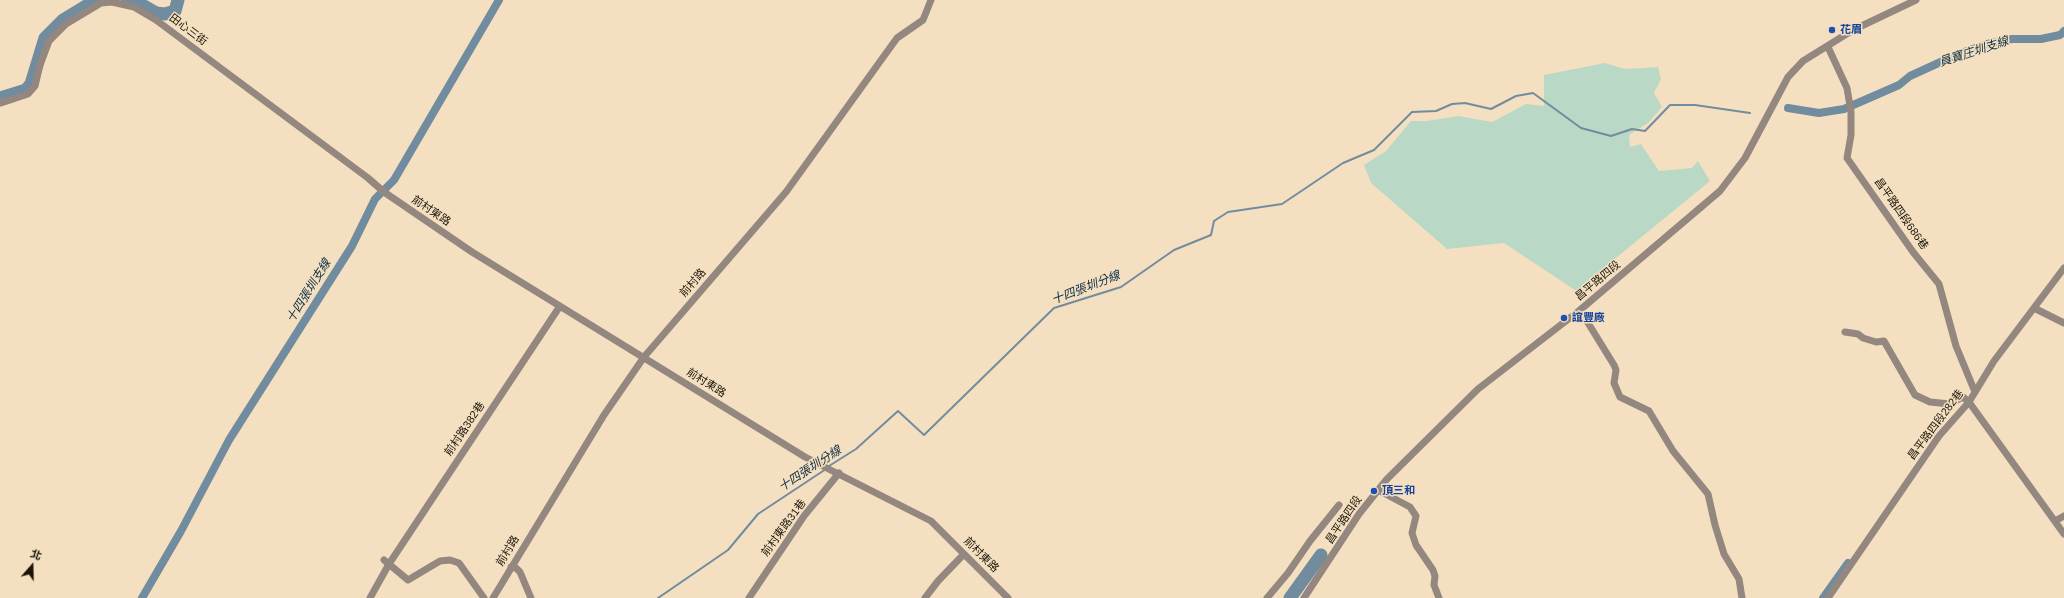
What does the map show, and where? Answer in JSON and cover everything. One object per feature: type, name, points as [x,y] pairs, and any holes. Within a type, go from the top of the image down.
[{"type":"street","name":"前村路","points":[[493,598],[604,415],[644,357],[786,192],[897,38],[923,20],[931,0]]},
{"type":"street","name":"昌平路四段","points":[[1304,598],[1359,514],[1387,479],[1493,376],[1580,310],[1720,191],[1745,158],[1788,76],[1802,61],[1828,47],[1853,30],[1916,0]]},
{"type":"street","name":"田心三街","points":[[1,104],[28,94],[35,86],[40,65],[49,41],[66,24],[104,1],[134,7],[156,20],[368,178],[384,192]]},
{"type":"street","name":"昌平路四段686巷","points":[[1828,47],[1847,88],[1851,134],[1847,158],[1913,252],[1939,284],[1956,346],[1975,392]]},
{"type":"street","name":"前村東路","points":[[384,192],[472,252],[805,457],[840,473],[931,522],[1008,598]]},
{"type":"street","name":"昌平路四段282巷","points":[[1828,598],[1939,436],[1969,402],[1994,361],[2064,268]]},
{"type":"street","name":"前村路382巷","points":[[370,598],[386,562],[560,306]]},
{"type":"street","points":[[2034,308],[2064,323]]},
{"type":"street","points":[[1580,310],[1614,365],[1616,370],[1614,383],[1620,397],[1649,411],[1673,451],[1708,494],[1715,525],[1724,554],[1738,579],[1742,598]]},
{"type":"street","points":[[1846,332],[1858,334],[1863,338],[1876,342],[1884,341],[1915,395],[1930,402],[1950,404],[1963,398],[1969,402],[2064,534]]},
{"type":"street","name":"前村東路31巷","points":[[749,598],[804,516],[840,473]]},
{"type":"street","points":[[1378,490],[1410,507],[1416,516],[1412,533],[1416,545],[1433,570],[1435,576],[1434,585],[1439,598]]},
{"type":"street","points":[[1267,598],[1288,573],[1310,541],[1339,505]]},
{"type":"street","points":[[2055,521],[2064,516]]},
{"type":"street","points":[[925,598],[938,581],[964,554]]},
{"type":"street","points":[[386,562],[408,580],[440,561],[450,560],[459,563],[484,598]]},
{"type":"street","points":[[511,567],[516,568],[520,572],[531,598]]},
{"type":"green space","points":[[1605,63],[1625,69],[1658,67],[1661,79],[1654,93],[1662,107],[1648,123],[1629,135],[1630,147],[1641,144],[1659,171],[1692,168],[1698,161],[1710,181],[1600,271],[1578,292],[1504,243],[1447,249],[1371,183],[1364,165],[1386,151],[1411,121],[1427,121],[1459,116],[1492,122],[1526,104],[1544,106],[1544,75]]},
{"type":"waterway","points":[[0,98],[26,90],[31,84],[45,38],[63,20],[96,0]]},
{"type":"waterway","points":[[127,0],[137,2],[156,13],[165,14],[175,11],[178,0]]},
{"type":"waterway","name":"十四張圳支線","points":[[142,598],[181,531],[229,440],[352,246],[375,199],[394,180],[499,0]]},
{"type":"waterway","name":"員寶庄圳支線","points":[[1788,108],[1819,113],[1844,109],[1899,85],[1910,76],[1956,55],[1987,44],[2012,39],[2041,39],[2060,35],[2064,31]]},
{"type":"waterway","name":"十四張圳分線","points":[[829,466],[856,449],[898,411],[924,435],[1054,308],[1121,287],[1174,250],[1211,235],[1214,221],[1228,212],[1282,204],[1343,163],[1374,150],[1412,112],[1436,111],[1452,104],[1465,103],[1491,109],[1516,96],[1533,93],[1581,128],[1611,136],[1632,129],[1645,131],[1670,105],[1695,105],[1750,113]]},
{"type":"waterway","name":"十四張圳分線","points":[[658,598],[728,550],[758,514],[826,469]]},
{"type":"waterway","name":"員寶庄圳支線","points":[[1290,598],[1321,555]]},
{"type":"waterway","points":[[1823,598],[1848,563]]},
{"type":"place","name":"花眉","points":[[1832,30]]},
{"type":"place","name":"誼豐廠","points":[[1564,318]]},
{"type":"place","name":"頂三和","points":[[1374,491]]}]
